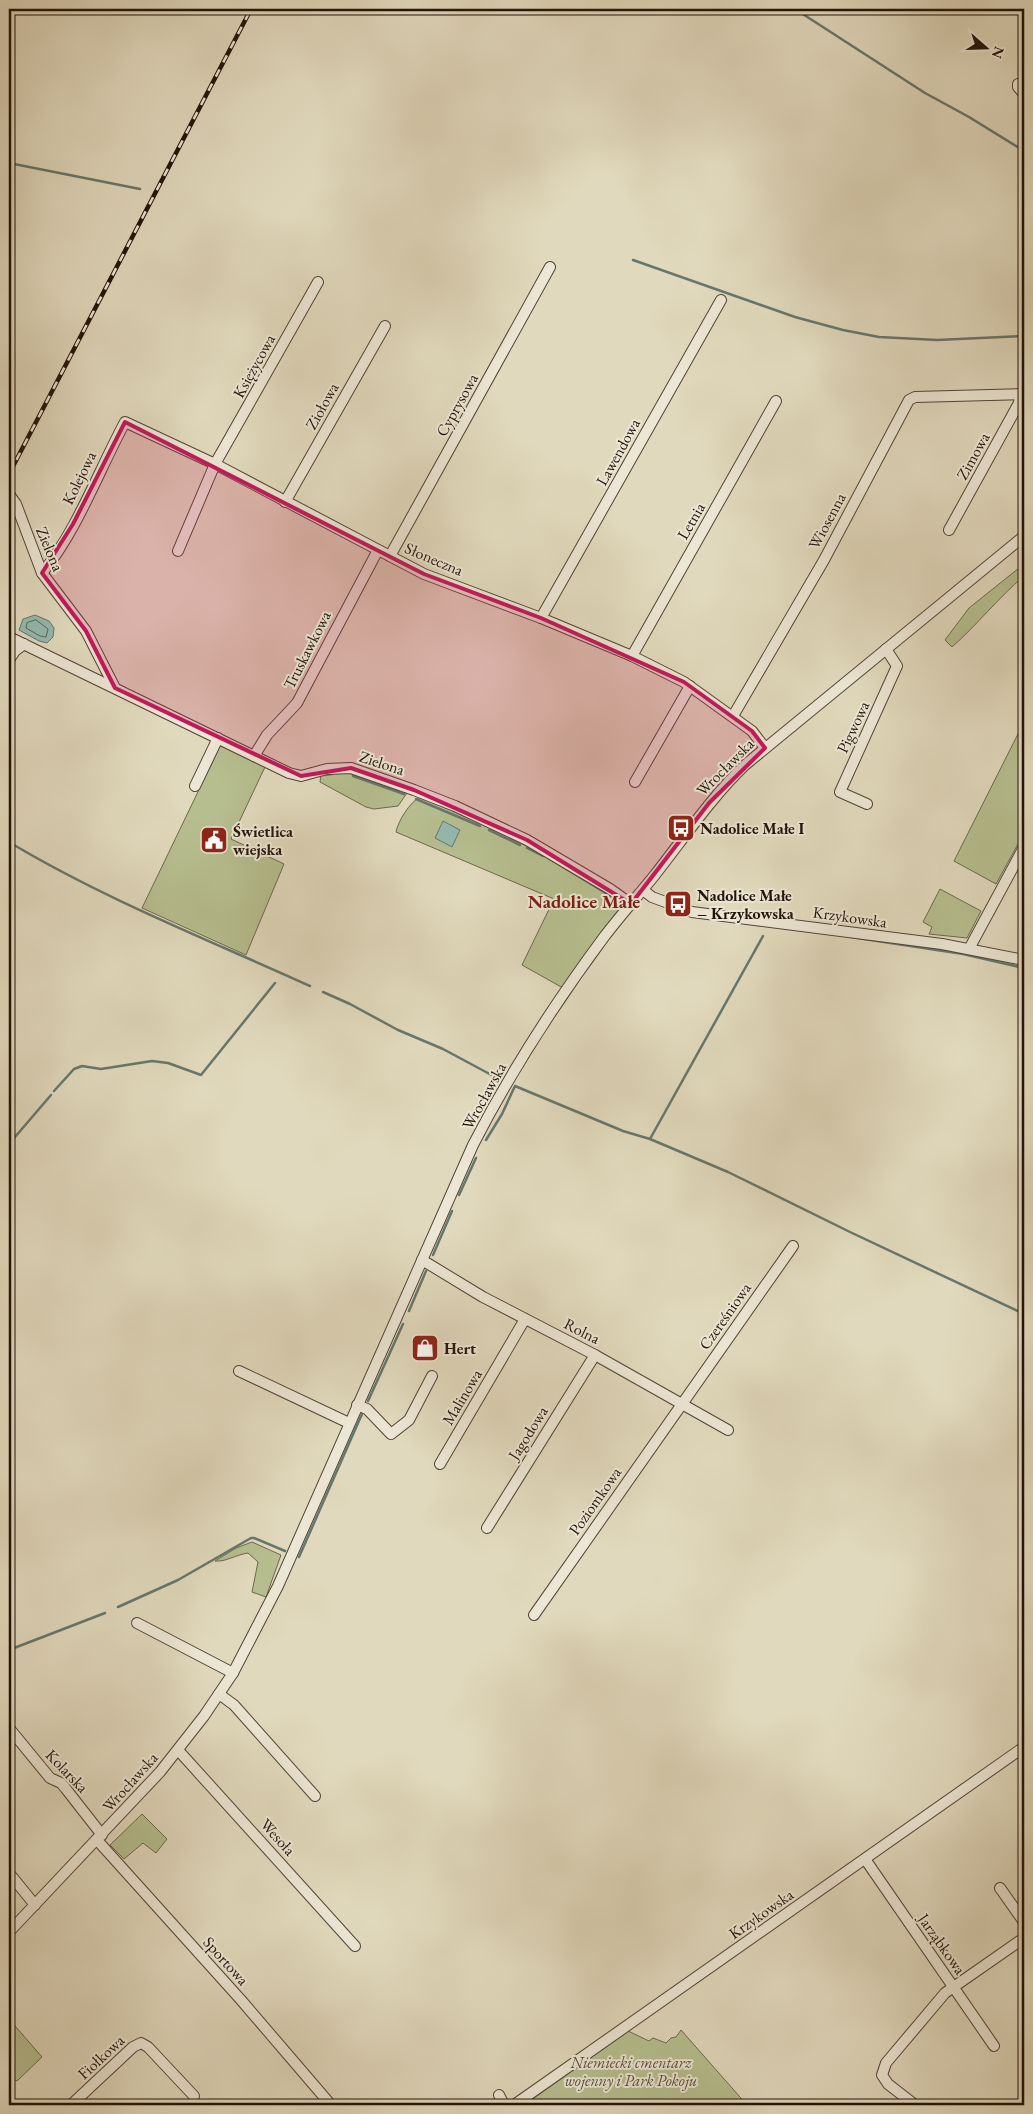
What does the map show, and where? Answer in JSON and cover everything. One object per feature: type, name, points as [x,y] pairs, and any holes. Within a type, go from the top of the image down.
[{"type":"street","points":[[1018,84],[1018,88],[1024,94]]},
{"type":"street","name":"Cyprysowa","points":[[390,556],[550,267]]},
{"type":"street","name":"Księżycowa","points":[[178,551],[215,464],[318,282]]},
{"type":"street","name":"Lawendowa","points":[[541,618],[721,300]]},
{"type":"street","name":"Ziołowa","points":[[286,502],[385,326]]},
{"type":"street","name":"Zimowa","points":[[949,530],[1019,403],[1022,394]]},
{"type":"street","name":"Wiosenna","points":[[733,716],[824,560],[909,400],[915,397],[1022,394]]},
{"type":"street","name":"Letnia","points":[[632,656],[776,401]]},
{"type":"street","name":"Słoneczna","points":[[125,422],[215,464],[424,574],[541,618],[632,656],[690,686],[733,716]]},
{"type":"street","name":"Kolejowa","points":[[42,572],[52,561],[73,524],[125,422]]},
{"type":"street","name":"Zielona","points":[[9,494],[16,504],[48,584],[86,631],[115,688]]},
{"type":"street","name":"Wrocławska","points":[[9,1932],[139,1796],[178,1750],[232,1673],[254,1635],[278,1586],[465,1163],[501,1092],[567,989],[604,937],[724,786],[765,748],[1024,536]]},
{"type":"street","name":"Truskawkowa","points":[[254,756],[266,735],[296,704],[378,550]]},
{"type":"street","name":"Zielona","points":[[9,637],[280,769],[300,776],[327,769],[351,768],[455,806],[526,840],[610,889],[631,904]]},
{"type":"street","points":[[9,660],[15,651],[24,644]]},
{"type":"street","name":"Pigwowa","points":[[867,804],[840,792],[897,666],[886,649]]},
{"type":"street","points":[[635,782],[690,686]]},
{"type":"street","points":[[733,716],[752,731],[765,748]]},
{"type":"street","points":[[195,786],[218,738]]},
{"type":"street","points":[[969,949],[1024,847]]},
{"type":"street","name":"Krzykowska","points":[[643,890],[652,897],[692,912],[942,944],[1024,960]]},
{"type":"street","name":"Czereśniowa","points":[[681,1404],[793,1246]]},
{"type":"street","name":"Rolna","points":[[420,1264],[595,1354],[728,1430]]},
{"type":"street","name":"Malinowa","points":[[440,1464],[525,1319]]},
{"type":"street","name":"Jagodowa","points":[[487,1528],[595,1354]]},
{"type":"street","points":[[239,1371],[349,1423]]},
{"type":"street","points":[[357,1405],[367,1409],[391,1434],[409,1420],[432,1376]]},
{"type":"street","name":"Poziomkowa","points":[[534,1615],[681,1404]]},
{"type":"street","points":[[137,1624],[232,1673]]},
{"type":"street","points":[[219,1694],[234,1705],[315,1796]]},
{"type":"street","name":"Kolarska","points":[[9,1728],[50,1778],[61,1783],[66,1789],[99,1838]]},
{"type":"street","name":"Krzykowska","points":[[514,2105],[1024,1747]]},
{"type":"street","name":"Wesoła","points":[[178,1750],[355,1946]]},
{"type":"street","name":"Sportowa","points":[[99,1838],[331,2105]]},
{"type":"street","name":"Jarząbkowa","points":[[865,1859],[994,2046]]},
{"type":"street","points":[[9,1874],[35,1905]]},
{"type":"street","points":[[1000,1888],[1024,1922]]},
{"type":"street","points":[[915,2105],[888,2084],[882,2075],[886,2063],[945,1993],[1024,1938]]},
{"type":"street","name":"Fiołkowa","points":[[71,2105],[133,2047],[141,2043],[148,2047],[194,2096]]},
{"type":"street","points":[[500,2095],[504,2105]]},
{"type":"highlighted area","points":[[125,422],[424,574],[541,618],[684,682],[752,731],[765,748],[709,803],[631,904],[527,840],[414,790],[351,768],[301,776],[115,688],[86,631],[42,573],[73,524]]},
{"type":"green space","points":[[1024,564],[1024,576],[952,647],[945,640],[969,608]]},
{"type":"green space","points":[[1022,726],[1024,728],[1024,833],[996,884],[954,861]]},
{"type":"green space","points":[[221,744],[265,767],[231,839],[284,864],[246,955],[142,908]]},
{"type":"green space","points":[[344,771],[358,774],[407,793],[398,806],[374,809],[366,807],[320,782],[321,774]]},
{"type":"green space","points":[[420,797],[496,831],[564,865],[613,896],[622,908],[563,988],[522,965],[554,899],[396,832],[405,812]]},
{"type":"green space","points":[[940,889],[981,911],[967,938],[929,934],[932,927],[923,922]]},
{"type":"green space","points":[[252,1542],[281,1555],[266,1597],[252,1592],[258,1562],[248,1553],[215,1561],[236,1548]]},
{"type":"green space","points":[[142,1814],[167,1839],[156,1853],[143,1843],[124,1859],[110,1845]]},
{"type":"green space","points":[[9,2019],[42,2057],[17,2081],[9,2077]]},
{"type":"green space","name":"Niemiecki cmentarz wojenny i Park Pokoju","points":[[681,2030],[747,2105],[524,2105],[628,2031],[649,2041],[653,2038],[666,2043],[671,2038],[676,2037]]},
{"type":"water","points":[[35,615],[49,621],[54,628],[53,637],[47,643],[39,641],[19,630],[23,619]]},
{"type":"water","points":[[443,821],[460,830],[452,847],[435,838]]},
{"type":"waterway","points":[[795,9],[925,93],[969,117],[1024,151]]},
{"type":"waterway","points":[[9,163],[140,189]]},
{"type":"waterway","points":[[633,260],[795,317],[843,330],[879,337],[937,340],[1024,336]]},
{"type":"waterway","points":[[323,775],[332,774]]},
{"type":"waterway","points":[[353,776],[404,794]]},
{"type":"waterway","points":[[416,799],[480,826]]},
{"type":"waterway","points":[[489,830],[520,845]]},
{"type":"waterway","points":[[9,842],[45,863],[119,900],[310,986]]},
{"type":"waterway","points":[[527,848],[543,856]]},
{"type":"waterway","points":[[552,860],[617,900]]},
{"type":"waterway","points":[[650,1139],[763,936]]},
{"type":"waterway","points":[[851,937],[963,954],[1024,968]]},
{"type":"waterway","points":[[54,1091],[74,1069],[82,1066],[101,1069],[152,1061],[168,1063],[201,1075],[275,983]]},
{"type":"waterway","points":[[323,992],[398,1030],[443,1049],[499,1079]]},
{"type":"waterway","points":[[486,1140],[502,1114],[515,1086],[728,1172],[1024,1314]]},
{"type":"waterway","points":[[9,1144],[51,1095]]},
{"type":"waterway","points":[[459,1195],[476,1158]]},
{"type":"waterway","points":[[433,1255],[452,1211]]},
{"type":"waterway","points":[[409,1311],[426,1271]]},
{"type":"waterway","points":[[368,1401],[403,1324]]},
{"type":"waterway","points":[[299,1557],[362,1414]]},
{"type":"waterway","points":[[118,1607],[178,1580],[251,1538],[285,1551]]},
{"type":"waterway","points":[[9,1650],[105,1613]]},
{"type":"railway","points":[[9,474],[251,9]]},
{"type":"place","name":"Nadolice Małe I","points":[[681,828]]},
{"type":"place","name":"Świetlica wiejska","points":[[214,840]]},
{"type":"place","name":"Nadolice Małe – Krzykowska","points":[[678,904]]},
{"type":"place","name":"Hert","points":[[425,1348]]},
{"type":"district","name":"Nadolice Małe","points":[[584,901]]}]
